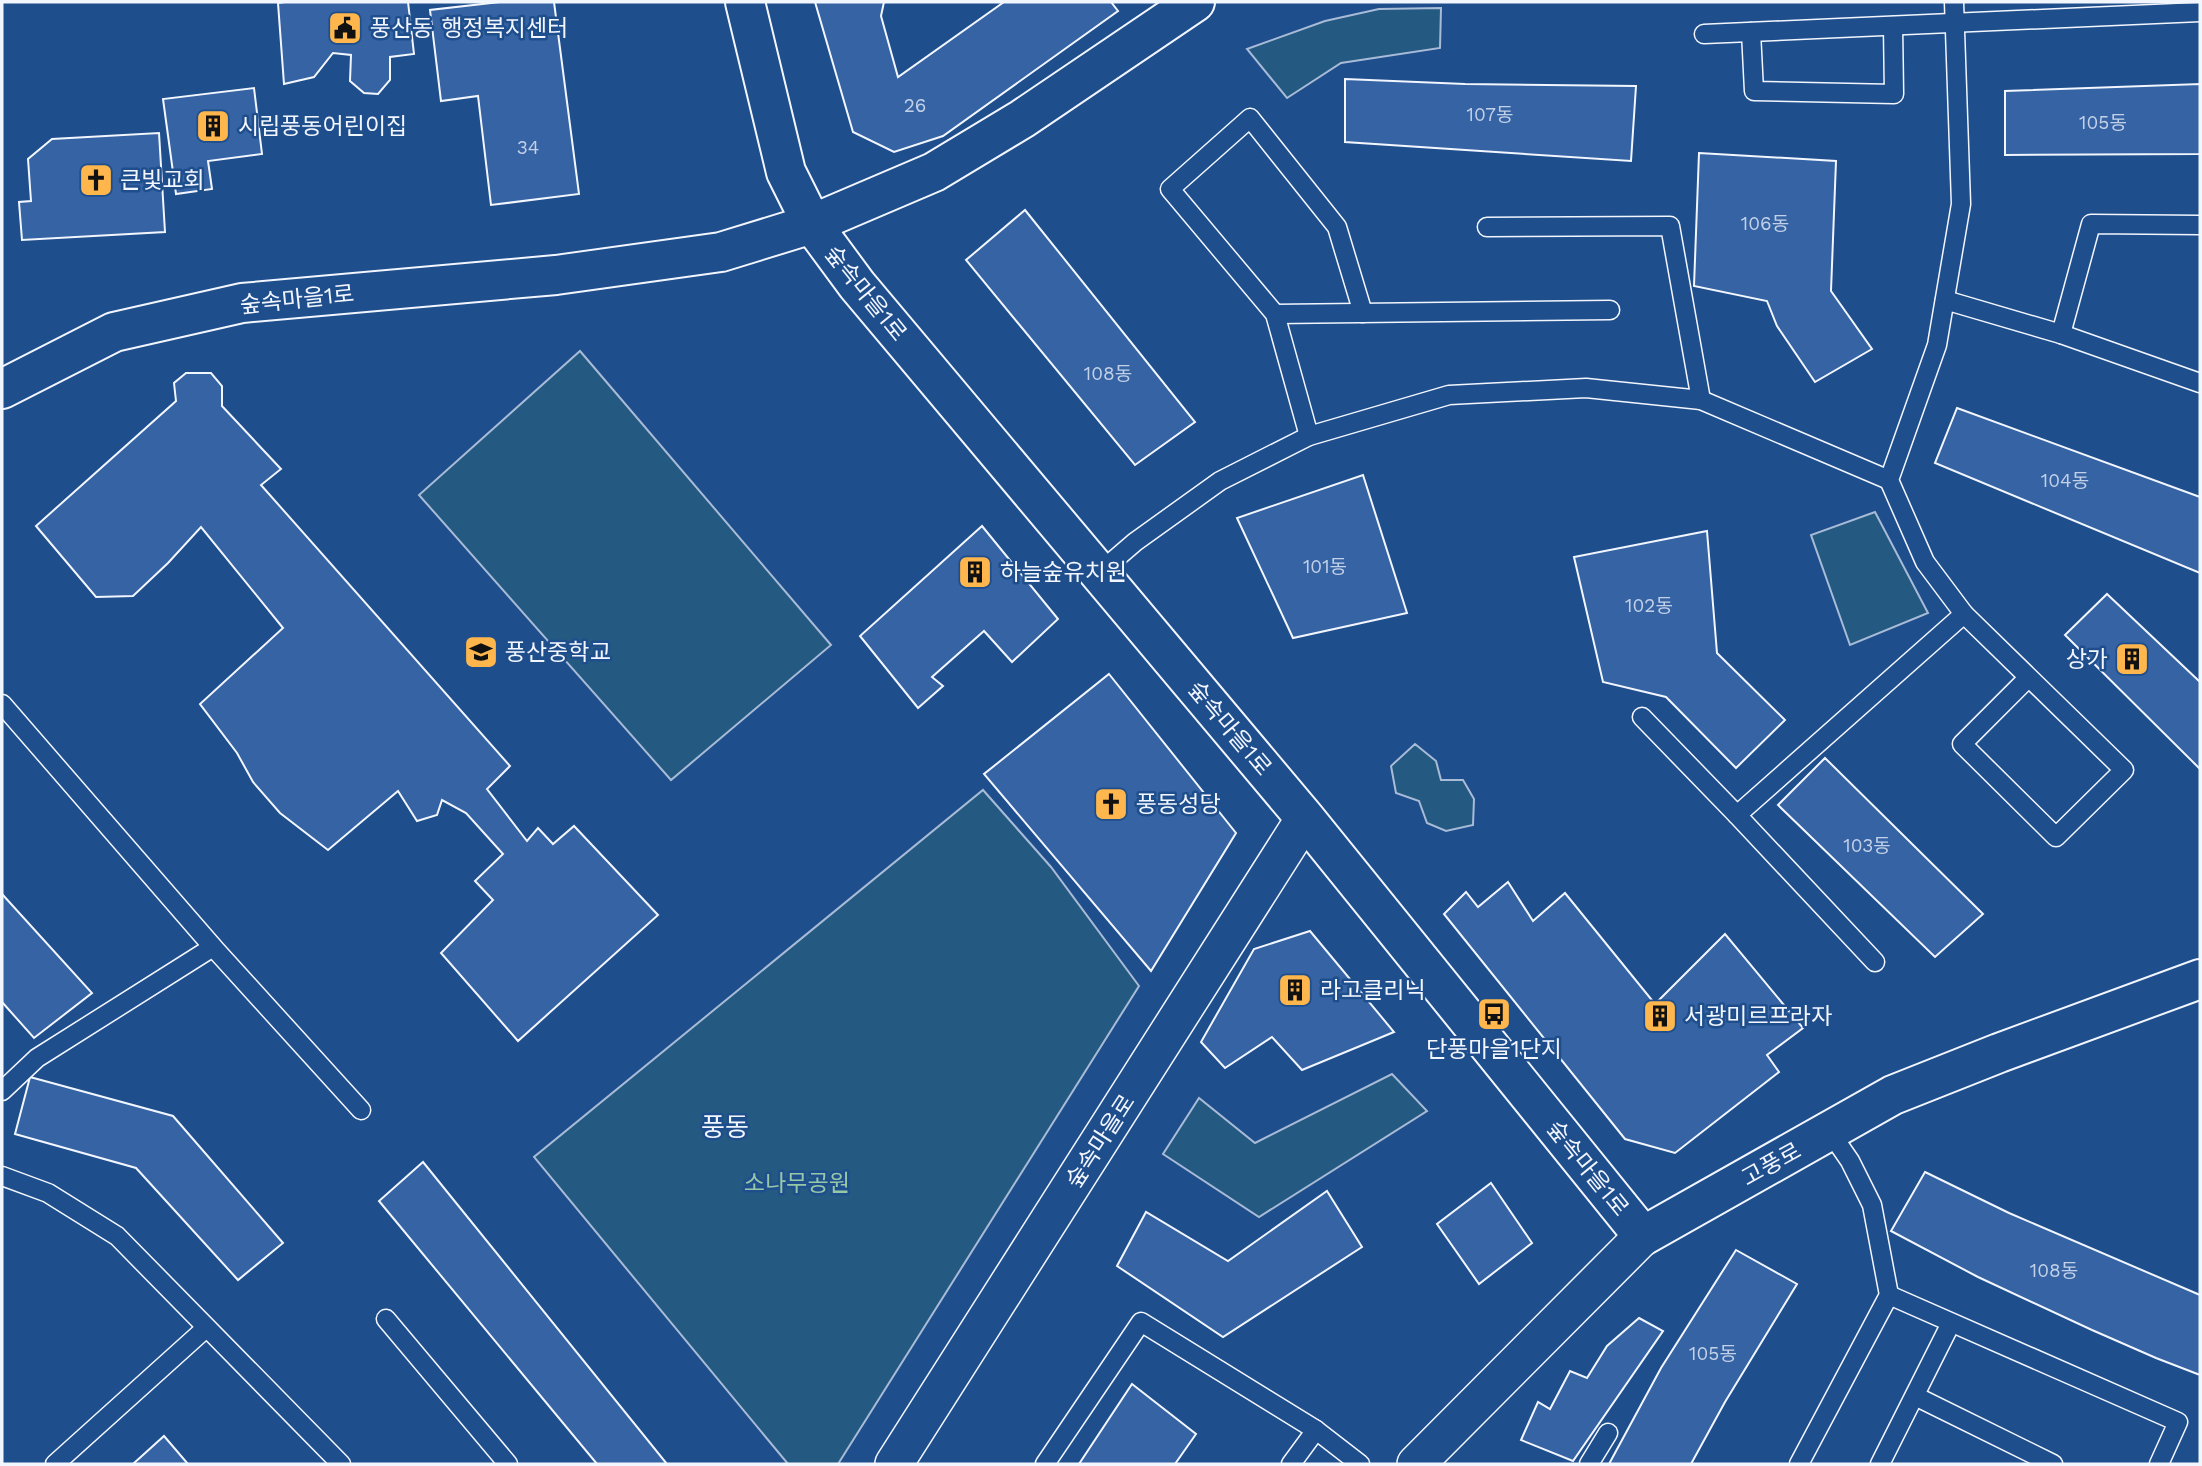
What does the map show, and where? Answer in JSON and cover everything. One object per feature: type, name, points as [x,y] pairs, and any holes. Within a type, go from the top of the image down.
[{"type":"street","name":"숲속마을1로","points":[[745,2],[786,172],[812,224],[857,285],[1305,818],[1643,1236]]},
{"type":"street","name":"숲속마을1로","points":[[2,389],[114,332],[242,303],[556,275],[680,258],[721,252],[812,224],[934,172],[1022,118],[1195,2]]},
{"type":"street","name":"숲속마을로","points":[[894,1464],[1305,818]]},
{"type":"street","name":"고풍로","points":[[1416,1464],[1643,1236],[1893,1095],[2200,979]]},
{"type":"lane","points":[[1889,480],[1937,345],[1961,204],[1954,2]]},
{"type":"lane","points":[[1704,34],[2200,12]]},
{"type":"lane","points":[[1751,32],[1754,91],[1894,94],[1893,26]]},
{"type":"lane","points":[[1309,436],[1275,314],[1170,189],[1250,118],[1337,227],[1363,313]]},
{"type":"lane","points":[[2061,334],[2091,224],[2200,225]]},
{"type":"lane","points":[[1487,227],[1670,226],[1701,400]]},
{"type":"lane","points":[[1945,300],[2061,334],[2200,383]]},
{"type":"lane","points":[[1275,314],[1610,310]]},
{"type":"lane","points":[[1099,573],[1220,481],[1309,436],[1449,395],[1586,388],[1701,400],[1889,480],[1925,562],[1964,614],[2124,770],[2056,837],[1962,744],[2028,678]]},
{"type":"lane","points":[[1737,815],[1964,614]]},
{"type":"lane","points":[[2,704],[213,947],[361,1110]]},
{"type":"lane","points":[[1642,717],[1875,962]]},
{"type":"lane","points":[[2,1091],[37,1058],[213,947]]},
{"type":"lane","points":[[1799,1464],[1889,1295],[1872,1205],[1850,1161],[1830,1132]]},
{"type":"lane","points":[[2,1176],[48,1193],[117,1236],[341,1464]]},
{"type":"lane","points":[[1889,1295],[2178,1422],[2159,1464]]},
{"type":"lane","points":[[386,1319],[508,1464]]},
{"type":"lane","points":[[1045,1464],[1141,1321],[1316,1430],[1360,1464]]},
{"type":"lane","points":[[1880,1464],[1951,1322]]},
{"type":"lane","points":[[55,1464],[206,1328]]},
{"type":"lane","points":[[1915,1396],[2053,1464]]},
{"type":"lane","points":[[1291,1464],[1316,1430]]},
{"type":"lane","points":[[1589,1464],[1608,1433]]},
{"type":"green space","points":[[1441,8],[1440,48],[1341,63],[1287,98],[1247,49],[1325,21],[1379,9]]},
{"type":"green space","points":[[580,351],[831,645],[671,780],[419,495]]},
{"type":"green space","points":[[1875,512],[1928,613],[1850,645],[1811,535]]},
{"type":"green space","points":[[1415,744],[1436,761],[1441,780],[1463,780],[1474,799],[1473,825],[1446,831],[1427,823],[1419,801],[1396,793],[1391,766]]},
{"type":"green space","name":"소나무공원","points":[[983,790],[1051,867],[1139,986],[838,1464],[788,1464],[534,1157]]},
{"type":"green space","points":[[1392,1074],[1427,1111],[1259,1217],[1163,1154],[1199,1098],[1255,1143]]},
{"type":"building","name":"풍산동 행정복지센터","points":[[408,2],[414,54],[390,57],[390,80],[378,94],[364,93],[350,81],[351,55],[333,53],[314,77],[284,84],[278,3]]},
{"type":"building","points":[[500,2],[554,2],[579,194],[491,205],[478,96],[441,101],[430,10]]},
{"type":"building","points":[[815,2],[884,2],[881,16],[898,77],[1004,2],[1111,2],[1118,11],[943,136],[894,152],[853,132]]},
{"type":"building","points":[[1345,79],[1465,84],[1636,86],[1631,161],[1345,142]]},
{"type":"building","points":[[2200,84],[2200,154],[2005,155],[2005,91]]},
{"type":"building","name":"시립풍동어린이집","points":[[254,88],[262,154],[208,161],[212,189],[176,194],[163,99]]},
{"type":"building","name":"큰빛교회","points":[[159,133],[165,232],[22,240],[19,202],[31,201],[28,159],[52,139]]},
{"type":"building","points":[[1699,153],[1836,161],[1831,291],[1872,349],[1815,382],[1777,326],[1767,301],[1694,286]]},
{"type":"building","points":[[1025,210],[1195,422],[1135,465],[966,260]]},
{"type":"building","points":[[186,373],[211,373],[222,386],[222,406],[281,469],[261,485],[510,766],[487,789],[527,841],[538,828],[553,844],[574,826],[658,915],[518,1041],[441,953],[493,900],[475,881],[503,854],[466,813],[442,800],[437,815],[417,821],[398,791],[328,850],[280,813],[253,782],[237,753],[200,704],[283,628],[201,527],[133,596],[96,597],[36,526],[176,401],[174,383]]},
{"type":"building","points":[[1957,408],[2200,497],[2200,573],[1935,463]]},
{"type":"building","points":[[1363,475],[1407,613],[1293,638],[1237,518]]},
{"type":"building","name":"하늘숲유치원","points":[[982,526],[1058,619],[1012,662],[984,631],[932,677],[943,686],[918,708],[860,636]]},
{"type":"building","points":[[1707,531],[1717,653],[1785,720],[1736,768],[1666,697],[1603,682],[1574,557]]},
{"type":"building","name":"상가","points":[[2107,594],[2200,682],[2200,769],[2065,635]]},
{"type":"building","name":"풍동성당","points":[[1109,674],[1236,833],[1151,971],[984,774]]},
{"type":"building","points":[[1825,758],[1983,914],[1935,957],[1778,805]]},
{"type":"building","name":"서광미르프라자","points":[[1508,882],[1533,921],[1565,893],[1655,1004],[1725,934],[1803,1028],[1767,1055],[1779,1072],[1675,1153],[1625,1139],[1444,914],[1466,892],[1478,907]]},
{"type":"building","points":[[2,894],[92,993],[34,1038],[2,1002]]},
{"type":"building","name":"라고클리닉","points":[[1310,931],[1394,1032],[1302,1070],[1272,1037],[1225,1068],[1201,1042],[1254,949]]},
{"type":"building","points":[[30,1077],[173,1116],[283,1243],[238,1280],[136,1168],[15,1134]]},
{"type":"building","points":[[423,1162],[667,1464],[597,1464],[379,1201]]},
{"type":"building","points":[[1925,1172],[2009,1213],[2200,1295],[2200,1375],[2092,1330],[1978,1277],[1891,1231]]},
{"type":"building","points":[[1491,1183],[1532,1243],[1479,1284],[1437,1224]]},
{"type":"building","points":[[1327,1191],[1362,1247],[1223,1337],[1117,1266],[1146,1212],[1228,1261]]},
{"type":"building","points":[[1736,1250],[1797,1284],[1725,1402],[1691,1464],[1609,1464],[1661,1368]]},
{"type":"building","points":[[1639,1318],[1663,1331],[1573,1461],[1521,1440],[1538,1402],[1550,1409],[1570,1371],[1587,1378],[1607,1346]]},
{"type":"building","points":[[1132,1384],[1196,1434],[1175,1464],[1079,1464]]},
{"type":"building","points":[[164,1436],[188,1464],[133,1464]]},
{"type":"place","name":"풍산동 행정복지센터","points":[[345,28]]},
{"type":"place","name":"시립풍동어린이집","points":[[213,126]]},
{"type":"place","name":"큰빛교회","points":[[96,180]]},
{"type":"place","name":"하늘숲유치원","points":[[975,572]]},
{"type":"place","name":"풍산중학교","points":[[481,652]]},
{"type":"place","name":"상가","points":[[2132,659]]},
{"type":"place","name":"풍동성당","points":[[1111,804]]},
{"type":"place","name":"라고클리닉","points":[[1295,990]]},
{"type":"place","name":"단풍마을1단지","points":[[1494,1014]]},
{"type":"place","name":"서광미르프라자","points":[[1660,1016]]},
{"type":"district","name":"풍동","points":[[725,1127]]}]
